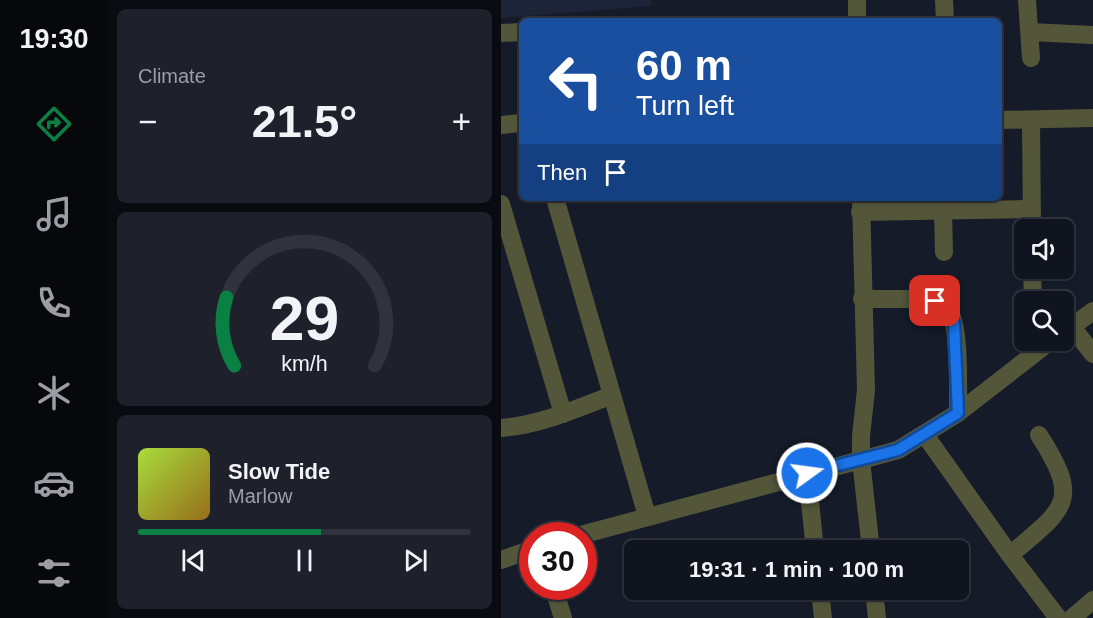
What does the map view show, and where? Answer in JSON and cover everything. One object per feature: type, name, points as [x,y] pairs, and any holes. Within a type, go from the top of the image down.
[{"type":"street","points":[[857,0],[857,18]]},
{"type":"street","points":[[944,0],[945,18]]},
{"type":"street","points":[[1027,0],[1031,58]]},
{"type":"street","points":[[501,33],[519,32]]},
{"type":"street","points":[[1030,32],[1093,34]]},
{"type":"street","points":[[1002,120],[1093,118]]},
{"type":"street","points":[[1031,120],[1032,219]]},
{"type":"street","points":[[501,126],[519,123]]},
{"type":"street","points":[[556,201],[648,516]]},
{"type":"street","points":[[501,204],[563,414]]},
{"type":"street","points":[[870,540],[861,460],[865,390],[860,205],[943,212],[1032,209]]},
{"type":"street","points":[[943,212],[944,252]]},
{"type":"street","points":[[862,299],[926,299],[947,308],[952,315],[955,336],[958,413]]},
{"type":"street","points":[[1074,325],[1093,311]]},
{"type":"street","points":[[1074,336],[1093,354]]},
{"type":"street","points":[[597,530],[898,450],[958,413],[1029,351]]},
{"type":"street","points":[[501,428],[527,425],[612,396]]},
{"type":"street","points":[[925,435],[1058,618]]},
{"type":"street","points":[[1010,555],[1057,512],[1063,496],[1064,484],[1057,466],[1039,435]]},
{"type":"street","points":[[807,473],[814,540]]},
{"type":"street","points":[[501,560],[519,554]]},
{"type":"street","points":[[557,600],[563,618]]},
{"type":"street","points":[[821,600],[823,618]]},
{"type":"street","points":[[875,600],[877,618]]},
{"type":"street","points":[[1072,618],[1093,600]]},
{"type":"shaded area","points":[[501,0],[651,0],[652,6],[501,18]]},
{"type":"route","points":[[807,473],[898,450],[958,413],[954,323],[947,308],[935,301]]}]
